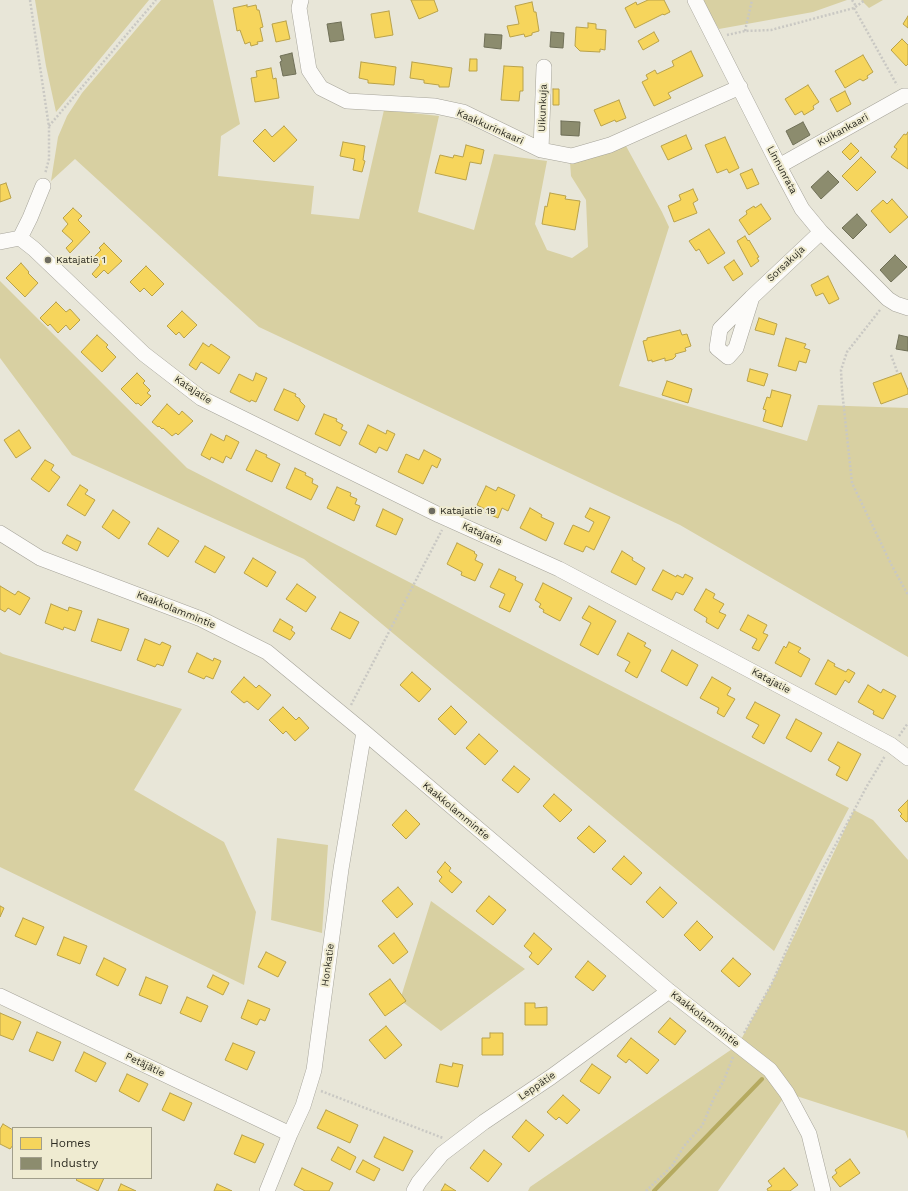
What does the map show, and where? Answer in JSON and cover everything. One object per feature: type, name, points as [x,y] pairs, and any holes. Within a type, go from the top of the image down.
[{"type":"street","name":"Kaakkurinkaari","points":[[301,0],[298,8],[309,70],[321,88],[347,101],[435,106],[463,112],[541,150],[572,156],[610,145],[740,87]]},
{"type":"street","name":"Linnunrata","points":[[695,0],[802,209],[821,232],[888,300],[908,308]]},
{"type":"street","name":"Uikunkuja","points":[[541,150],[544,67]]},
{"type":"street","name":"Kuikankaari","points":[[779,166],[906,96]]},
{"type":"street","points":[[0,242],[20,238],[43,186]]},
{"type":"street","name":"Sorsakuja","points":[[752,296],[821,232]]},
{"type":"street","name":"Katajatie","points":[[20,238],[34,249],[144,354],[200,398],[448,519],[560,569],[891,745],[908,758]]},
{"type":"street","name":"Kaakkolammintie","points":[[0,533],[40,558],[201,619],[267,652],[364,732],[669,991],[770,1070],[786,1093],[809,1134],[823,1191]]},
{"type":"street","name":"Honkatie","points":[[267,1191],[303,1106],[314,1070],[341,869],[364,732]]},
{"type":"street","name":"Leppätie","points":[[414,1191],[419,1182],[442,1154],[484,1122],[551,1077],[669,991]]},
{"type":"street","name":"Petäjätie","points":[[0,996],[290,1134]]},
{"type":"path","points":[[30,0],[49,127],[49,159],[43,186]]},
{"type":"path","points":[[49,127],[156,0]]},
{"type":"path","points":[[745,32],[752,0]]},
{"type":"path","points":[[852,0],[906,96]]},
{"type":"path","points":[[714,37],[745,32],[772,30],[855,7],[864,0]]},
{"type":"path","points":[[882,306],[847,352],[841,370],[842,390],[852,483],[908,595]]},
{"type":"path","points":[[891,355],[898,374]]},
{"type":"path","points":[[344,717],[448,519]]},
{"type":"path","points":[[646,1191],[672,1166],[684,1146],[702,1126],[714,1098],[724,1080],[738,1044],[772,983],[818,878],[867,786],[891,745]]},
{"type":"path","points":[[309,1086],[456,1144]]},
{"type":"shaded area","points":[[35,0],[149,0],[56,112],[46,66]]},
{"type":"shaded area","points":[[161,0],[213,0],[240,124],[221,136],[218,176],[314,186],[311,214],[359,219],[384,110],[439,116],[418,212],[474,230],[494,154],[547,161],[535,224],[547,250],[572,258],[588,247],[586,200],[571,176],[570,162],[626,146],[669,227],[619,386],[807,441],[818,405],[908,408],[908,657],[680,525],[259,327],[75,159],[51,181],[58,137],[67,116],[82,93]]},
{"type":"shaded area","points":[[701,0],[847,0],[813,12],[719,29]]},
{"type":"shaded area","points":[[861,0],[883,0],[869,8]]},
{"type":"shaded area","points":[[0,281],[187,468],[849,808],[774,951],[304,559],[72,455],[0,358]]},
{"type":"shaded area","points":[[0,652],[182,709],[134,790],[224,842],[256,912],[244,985],[0,867]]},
{"type":"shaded area","points":[[854,810],[873,820],[908,860],[908,1139],[905,1131],[787,1093],[718,1191],[528,1191],[530,1187],[738,1045],[772,983]]},
{"type":"shaded area","points":[[277,838],[328,845],[322,933],[271,920]]},
{"type":"shaded area","points":[[431,901],[525,969],[441,1031],[400,1000]]},
{"type":"building: Homes","points":[[411,0],[434,0],[438,11],[419,19]]},
{"type":"building: Homes","points":[[648,0],[664,0],[670,12],[635,28],[625,8],[636,2],[637,5]]},
{"type":"building: Homes","points":[[532,2],[534,12],[536,12],[539,31],[525,37],[524,34],[510,37],[507,26],[519,24],[515,6]]},
{"type":"building: Homes","points":[[247,5],[247,7],[256,5],[257,10],[259,10],[263,27],[260,28],[263,41],[257,42],[258,44],[251,46],[250,42],[245,44],[240,30],[237,31],[233,8]]},
{"type":"building: Homes","points":[[389,11],[393,35],[375,38],[371,14]]},
{"type":"building: Homes","points":[[908,16],[908,28],[903,24]]},
{"type":"building: Homes","points":[[286,21],[290,39],[276,42],[272,24]]},
{"type":"building: Homes","points":[[588,23],[596,24],[596,29],[606,30],[605,50],[600,49],[600,52],[580,51],[575,46],[576,27],[588,28]]},
{"type":"building: Homes","points":[[654,32],[659,41],[643,50],[638,41]]},
{"type":"building: Homes","points":[[902,39],[908,45],[908,64],[906,66],[891,50]]},
{"type":"building: Homes","points":[[691,51],[703,76],[668,93],[671,98],[654,106],[642,82],[648,79],[646,75],[655,70],[657,74],[674,66],[672,61]]},
{"type":"building: Homes","points":[[863,55],[873,72],[863,81],[860,79],[845,88],[835,71]]},
{"type":"building: Homes","points":[[470,59],[477,59],[477,71],[469,71]]},
{"type":"building: Homes","points":[[361,62],[396,67],[394,85],[368,83],[368,80],[359,78]]},
{"type":"building: Homes","points":[[412,62],[452,68],[449,87],[439,87],[439,85],[424,83],[424,80],[410,78]]},
{"type":"building: Homes","points":[[504,66],[523,67],[523,91],[520,91],[519,101],[501,100]]},
{"type":"building: Homes","points":[[271,68],[273,79],[276,78],[279,98],[255,102],[251,78],[257,77],[256,71]]},
{"type":"building: Homes","points":[[808,85],[819,102],[813,106],[814,109],[804,115],[802,111],[795,115],[785,99]]},
{"type":"building: Homes","points":[[553,89],[559,89],[559,105],[553,105]]},
{"type":"building: Homes","points":[[845,91],[851,104],[837,112],[830,99]]},
{"type":"building: Homes","points":[[619,100],[626,118],[616,122],[615,120],[601,126],[594,110]]},
{"type":"building: Homes","points":[[284,126],[297,140],[274,162],[253,141],[265,129],[272,137]]},
{"type":"building: Homes","points":[[908,132],[908,169],[891,157],[897,149],[894,147],[904,134],[906,135]]},
{"type":"building: Homes","points":[[686,135],[692,149],[668,160],[661,146]]},
{"type":"building: Homes","points":[[725,137],[739,168],[729,173],[727,169],[717,173],[705,145]]},
{"type":"building: Homes","points":[[343,142],[365,146],[363,160],[365,161],[362,172],[353,170],[355,159],[340,156]]},
{"type":"building: Homes","points":[[851,143],[859,151],[850,160],[842,152]]},
{"type":"building: Homes","points":[[466,145],[484,150],[481,164],[470,162],[466,180],[435,173],[440,155],[453,158],[454,155],[463,157]]},
{"type":"building: Homes","points":[[861,157],[876,172],[857,191],[842,176]]},
{"type":"building: Homes","points":[[752,169],[759,184],[747,189],[740,174]]},
{"type":"building: Homes","points":[[6,183],[11,198],[0,202],[0,185]]},
{"type":"building: Homes","points":[[693,189],[698,200],[693,203],[697,213],[674,222],[668,206],[681,200],[679,195]]},
{"type":"building: Homes","points":[[550,193],[566,196],[565,199],[580,201],[575,230],[542,224],[545,206],[547,207]]},
{"type":"building: Homes","points":[[892,199],[908,217],[890,233],[871,211],[883,200],[887,204]]},
{"type":"building: Homes","points":[[761,204],[771,219],[749,235],[739,220],[747,214],[746,211]]},
{"type":"building: Homes","points":[[73,208],[82,216],[78,220],[90,232],[70,253],[66,248],[73,241],[62,231],[68,224],[63,218]]},
{"type":"building: Homes","points":[[709,229],[725,253],[708,264],[699,249],[696,251],[689,241]]},
{"type":"building: Homes","points":[[745,236],[759,257],[757,258],[759,261],[751,267],[737,241]]},
{"type":"building: Homes","points":[[104,243],[122,261],[108,274],[104,270],[96,278],[92,274],[100,265],[93,258],[101,250],[99,248]]},
{"type":"building: Homes","points":[[734,260],[743,274],[733,281],[724,267]]},
{"type":"building: Homes","points":[[21,263],[38,283],[25,297],[6,278]]},
{"type":"building: Homes","points":[[146,266],[164,284],[152,296],[144,288],[140,292],[130,282]]},
{"type":"building: Homes","points":[[828,276],[839,299],[829,304],[823,293],[816,296],[811,285]]},
{"type":"building: Homes","points":[[56,302],[66,312],[70,309],[80,320],[70,330],[66,325],[58,333],[50,324],[48,326],[40,318]]},
{"type":"building: Homes","points":[[182,311],[197,325],[184,338],[179,332],[176,335],[167,326]]},
{"type":"building: Homes","points":[[759,318],[777,324],[774,335],[755,330]]},
{"type":"building: Homes","points":[[680,330],[682,335],[687,334],[691,346],[685,348],[686,351],[675,354],[676,356],[673,359],[665,361],[665,358],[652,362],[652,360],[648,361],[643,341],[647,340],[647,338]]},
{"type":"building: Homes","points":[[97,335],[108,345],[106,347],[116,357],[102,372],[81,352]]},
{"type":"building: Homes","points":[[786,338],[806,344],[804,348],[810,350],[806,363],[799,361],[796,371],[778,366]]},
{"type":"building: Homes","points":[[203,343],[209,347],[211,344],[230,357],[219,374],[201,362],[196,370],[189,365]]},
{"type":"building: Homes","points":[[750,369],[768,374],[764,386],[747,381]]},
{"type":"building: Homes","points":[[137,373],[145,381],[143,383],[150,390],[147,393],[151,396],[141,406],[138,403],[136,404],[121,389]]},
{"type":"building: Homes","points":[[256,373],[267,378],[256,402],[251,400],[250,402],[230,392],[239,374],[253,381]]},
{"type":"building: Homes","points":[[901,373],[908,390],[908,394],[881,404],[873,383]]},
{"type":"building: Homes","points":[[667,381],[692,389],[688,403],[662,395]]},
{"type":"building: Homes","points":[[284,389],[296,394],[295,396],[300,399],[305,406],[298,421],[274,410]]},
{"type":"building: Homes","points":[[772,390],[791,395],[782,427],[763,421],[766,410],[763,409],[767,397],[770,398]]},
{"type":"building: Homes","points":[[167,404],[179,415],[182,411],[193,421],[178,435],[176,433],[172,436],[163,428],[158,427],[152,422]]},
{"type":"building: Homes","points":[[324,414],[337,419],[336,421],[343,425],[341,429],[347,432],[340,446],[315,434]]},
{"type":"building: Homes","points":[[368,425],[386,434],[387,430],[395,434],[387,451],[379,447],[376,453],[359,444]]},
{"type":"building: Homes","points":[[19,430],[31,448],[16,458],[4,440]]},
{"type":"building: Homes","points":[[211,434],[224,441],[226,435],[239,442],[231,459],[226,456],[223,463],[211,457],[210,460],[201,455]]},
{"type":"building: Homes","points":[[256,450],[267,455],[266,457],[280,464],[272,482],[246,470]]},
{"type":"building: Homes","points":[[424,450],[441,459],[437,468],[432,465],[423,484],[398,472],[406,454],[419,460]]},
{"type":"building: Homes","points":[[45,460],[54,465],[51,470],[60,477],[49,492],[31,479]]},
{"type":"building: Homes","points":[[295,468],[306,473],[305,475],[313,479],[312,483],[318,486],[311,500],[286,488]]},
{"type":"building: Homes","points":[[80,485],[88,490],[85,494],[95,500],[85,516],[67,505]]},
{"type":"building: Homes","points":[[486,486],[496,491],[498,487],[515,495],[508,511],[502,508],[498,518],[486,513],[487,510],[477,505]]},
{"type":"building: Homes","points":[[337,487],[351,493],[350,496],[357,499],[355,504],[360,506],[354,521],[327,508]]},
{"type":"building: Homes","points":[[530,508],[542,515],[541,517],[554,523],[546,541],[520,528]]},
{"type":"building: Homes","points":[[590,508],[610,517],[594,550],[586,546],[583,552],[564,544],[573,525],[589,532],[594,522],[585,517]]},
{"type":"building: Homes","points":[[383,509],[403,519],[396,535],[376,526]]},
{"type":"building: Homes","points":[[113,510],[130,522],[119,539],[102,527]]},
{"type":"building: Homes","points":[[158,528],[179,541],[168,557],[148,544]]},
{"type":"building: Homes","points":[[67,535],[81,542],[77,551],[62,543]]},
{"type":"building: Homes","points":[[457,543],[475,552],[474,553],[477,555],[475,560],[483,564],[475,581],[461,575],[462,572],[447,564]]},
{"type":"building: Homes","points":[[205,546],[225,557],[215,573],[195,562]]},
{"type":"building: Homes","points":[[622,551],[633,558],[632,560],[645,568],[636,585],[611,572]]},
{"type":"building: Homes","points":[[253,558],[276,572],[267,587],[244,573]]},
{"type":"building: Homes","points":[[499,569],[516,577],[515,580],[523,584],[510,612],[499,607],[505,594],[490,587]]},
{"type":"building: Homes","points":[[663,570],[676,577],[677,575],[683,578],[685,574],[693,578],[683,595],[676,592],[672,600],[652,590]]},
{"type":"building: Homes","points":[[543,583],[572,598],[560,621],[543,612],[544,610],[539,607],[541,604],[535,600]]},
{"type":"building: Homes","points":[[297,584],[316,597],[306,612],[286,599]]},
{"type":"building: Homes","points":[[0,586],[15,595],[18,591],[30,598],[20,615],[8,608],[5,612],[0,609]]},
{"type":"building: Homes","points":[[706,589],[715,594],[713,598],[724,604],[719,612],[726,615],[718,629],[706,622],[707,618],[694,610]]},
{"type":"building: Homes","points":[[51,604],[68,611],[69,607],[82,611],[75,631],[64,627],[63,630],[45,623]]},
{"type":"building: Homes","points":[[589,606],[616,621],[598,655],[580,645],[591,623],[582,618]]},
{"type":"building: Homes","points":[[340,612],[359,622],[350,639],[331,629]]},
{"type":"building: Homes","points":[[748,615],[767,625],[763,633],[768,635],[759,651],[752,648],[757,639],[740,630]]},
{"type":"building: Homes","points":[[98,619],[129,629],[121,651],[91,641]]},
{"type":"building: Homes","points":[[280,619],[293,627],[291,630],[295,633],[290,640],[273,631]]},
{"type":"building: Homes","points":[[628,633],[646,643],[644,646],[651,650],[637,678],[625,671],[630,662],[617,655]]},
{"type":"building: Homes","points":[[145,639],[160,645],[162,642],[171,646],[163,666],[157,664],[155,667],[137,660]]},
{"type":"building: Homes","points":[[789,642],[801,648],[798,652],[810,659],[801,677],[775,663],[784,646],[786,648]]},
{"type":"building: Homes","points":[[672,650],[698,665],[687,686],[661,671]]},
{"type":"building: Homes","points":[[197,653],[213,661],[214,658],[221,661],[213,679],[206,676],[204,679],[188,672]]},
{"type":"building: Homes","points":[[828,660],[835,664],[834,666],[846,672],[848,669],[855,673],[849,683],[845,680],[836,695],[815,684]]},
{"type":"building: Homes","points":[[412,672],[431,689],[419,702],[400,685]]},
{"type":"building: Homes","points":[[244,677],[256,688],[259,685],[271,695],[258,710],[247,701],[244,703],[231,692]]},
{"type":"building: Homes","points":[[712,677],[731,688],[727,695],[735,699],[724,717],[717,713],[719,708],[700,698]]},
{"type":"building: Homes","points":[[868,685],[881,693],[883,689],[896,696],[883,719],[873,714],[874,711],[858,702]]},
{"type":"building: Homes","points":[[755,702],[780,715],[764,744],[752,737],[759,725],[746,718]]},
{"type":"building: Homes","points":[[451,706],[467,722],[455,735],[438,719]]},
{"type":"building: Homes","points":[[283,707],[296,720],[299,717],[309,728],[295,741],[286,731],[283,734],[269,720]]},
{"type":"building: Homes","points":[[796,719],[822,733],[811,752],[786,738]]},
{"type":"building: Homes","points":[[479,734],[498,751],[485,765],[466,748]]},
{"type":"building: Homes","points":[[838,742],[861,754],[847,781],[836,775],[840,767],[828,760]]},
{"type":"building: Homes","points":[[514,766],[530,779],[518,793],[502,780]]},
{"type":"building: Homes","points":[[554,794],[572,810],[560,822],[543,806]]},
{"type":"building: Homes","points":[[908,800],[908,821],[906,822],[900,816],[902,814],[898,810]]},
{"type":"building: Homes","points":[[406,810],[420,824],[406,839],[392,825]]},
{"type":"building: Homes","points":[[589,826],[606,841],[594,853],[577,838]]},
{"type":"building: Homes","points":[[624,856],[642,873],[631,885],[612,869]]},
{"type":"building: Homes","points":[[445,862],[451,868],[449,871],[462,882],[452,893],[439,881],[442,877],[437,872]]},
{"type":"building: Homes","points":[[398,887],[413,904],[397,918],[382,901]]},
{"type":"building: Homes","points":[[660,887],[677,903],[663,918],[646,902]]},
{"type":"building: Homes","points":[[489,896],[506,910],[493,925],[476,911]]},
{"type":"building: Homes","points":[[0,906],[4,908],[0,917]]},
{"type":"building: Homes","points":[[23,918],[44,927],[36,945],[15,936]]},
{"type":"building: Homes","points":[[697,921],[713,937],[700,951],[684,935]]},
{"type":"building: Homes","points":[[394,933],[408,952],[393,964],[378,946]]},
{"type":"building: Homes","points":[[534,933],[552,949],[538,965],[529,957],[532,953],[524,946]]},
{"type":"building: Homes","points":[[64,937],[87,946],[80,964],[57,955]]},
{"type":"building: Homes","points":[[266,952],[286,962],[278,977],[258,967]]},
{"type":"building: Homes","points":[[104,958],[126,969],[118,986],[96,975]]},
{"type":"building: Homes","points":[[733,958],[751,974],[739,987],[721,971]]},
{"type":"building: Homes","points":[[588,961],[606,976],[593,991],[575,977]]},
{"type":"building: Homes","points":[[213,975],[229,983],[223,995],[207,987]]},
{"type":"building: Homes","points":[[146,977],[168,986],[161,1004],[139,995]]},
{"type":"building: Homes","points":[[390,979],[406,1001],[385,1016],[369,994]]},
{"type":"building: Homes","points":[[187,997],[208,1006],[201,1022],[180,1013]]},
{"type":"building: Homes","points":[[248,1000],[270,1009],[265,1021],[260,1019],[257,1025],[241,1018]]},
{"type":"building: Homes","points":[[525,1003],[535,1003],[535,1008],[547,1007],[547,1025],[525,1025]]},
{"type":"building: Homes","points":[[0,1013],[21,1022],[13,1040],[0,1035]]},
{"type":"building: Homes","points":[[670,1018],[686,1031],[675,1045],[658,1032]]},
{"type":"building: Homes","points":[[386,1026],[402,1045],[385,1059],[369,1040]]},
{"type":"building: Homes","points":[[37,1032],[61,1042],[53,1061],[29,1051]]},
{"type":"building: Homes","points":[[490,1033],[503,1033],[503,1055],[482,1055],[482,1038],[490,1038]]},
{"type":"building: Homes","points":[[631,1038],[659,1060],[647,1074],[629,1059],[626,1063],[617,1056]]},
{"type":"building: Homes","points":[[233,1043],[255,1052],[247,1070],[225,1060]]},
{"type":"building: Homes","points":[[84,1052],[106,1063],[96,1082],[75,1071]]},
{"type":"building: Homes","points":[[453,1063],[463,1065],[458,1087],[436,1082],[440,1064],[452,1067]]},
{"type":"building: Homes","points":[[592,1064],[611,1077],[599,1094],[580,1081]]},
{"type":"building: Homes","points":[[127,1074],[148,1084],[139,1102],[119,1091]]},
{"type":"building: Homes","points":[[170,1093],[192,1103],[184,1121],[162,1110]]},
{"type":"building: Homes","points":[[563,1095],[580,1110],[567,1124],[559,1117],[556,1120],[547,1112]]},
{"type":"building: Homes","points":[[326,1110],[358,1125],[350,1143],[317,1128]]},
{"type":"building: Homes","points":[[526,1120],[544,1135],[529,1152],[512,1137]]},
{"type":"building: Homes","points":[[3,1124],[12,1129],[12,1146],[10,1149],[0,1144],[0,1129]]},
{"type":"building: Homes","points":[[242,1135],[264,1144],[255,1163],[234,1154]]},
{"type":"building: Homes","points":[[384,1137],[413,1151],[403,1171],[374,1157]]},
{"type":"building: Homes","points":[[338,1147],[356,1157],[350,1170],[331,1160]]},
{"type":"building: Homes","points":[[484,1150],[502,1164],[488,1182],[470,1168]]},
{"type":"building: Homes","points":[[850,1159],[860,1173],[840,1187],[832,1177],[837,1173],[835,1170]]},
{"type":"building: Homes","points":[[363,1160],[380,1169],[374,1181],[356,1172]]},
{"type":"building: Homes","points":[[302,1168],[333,1183],[329,1191],[305,1191],[294,1185]]},
{"type":"building: Homes","points":[[784,1168],[798,1185],[790,1191],[768,1191],[767,1189],[772,1186],[768,1181]]},
{"type":"building: Homes","points":[[77,1179],[104,1179],[98,1191],[76,1180]]},
{"type":"building: Homes","points":[[121,1184],[136,1191],[118,1191]]},
{"type":"building: Homes","points":[[217,1184],[232,1191],[214,1191]]},
{"type":"building: Homes","points":[[445,1184],[456,1191],[441,1191]]},
{"type":"building: Industry","points":[[341,22],[344,40],[330,42],[327,24]]},
{"type":"building: Industry","points":[[551,32],[564,33],[563,48],[550,47]]},
{"type":"building: Industry","points":[[485,34],[502,35],[501,49],[484,47]]},
{"type":"building: Industry","points":[[292,53],[296,74],[283,76],[280,62],[282,61],[280,56]]},
{"type":"building: Industry","points":[[561,121],[580,122],[579,136],[561,135]]},
{"type":"building: Industry","points":[[803,122],[810,135],[793,145],[786,131]]},
{"type":"building: Industry","points":[[828,171],[839,182],[821,199],[811,187]]},
{"type":"building: Industry","points":[[857,214],[867,225],[853,239],[842,228]]},
{"type":"building: Industry","points":[[895,255],[907,267],[891,282],[880,270]]},
{"type":"building: Industry","points":[[899,335],[908,337],[908,351],[896,349]]},
{"type":"waterway","points":[[654,1191],[762,1079]]},
{"type":"place","name":"Katajatie 1","points":[[48,260]]},
{"type":"place","name":"Katajatie 19","points":[[432,511]]}]
